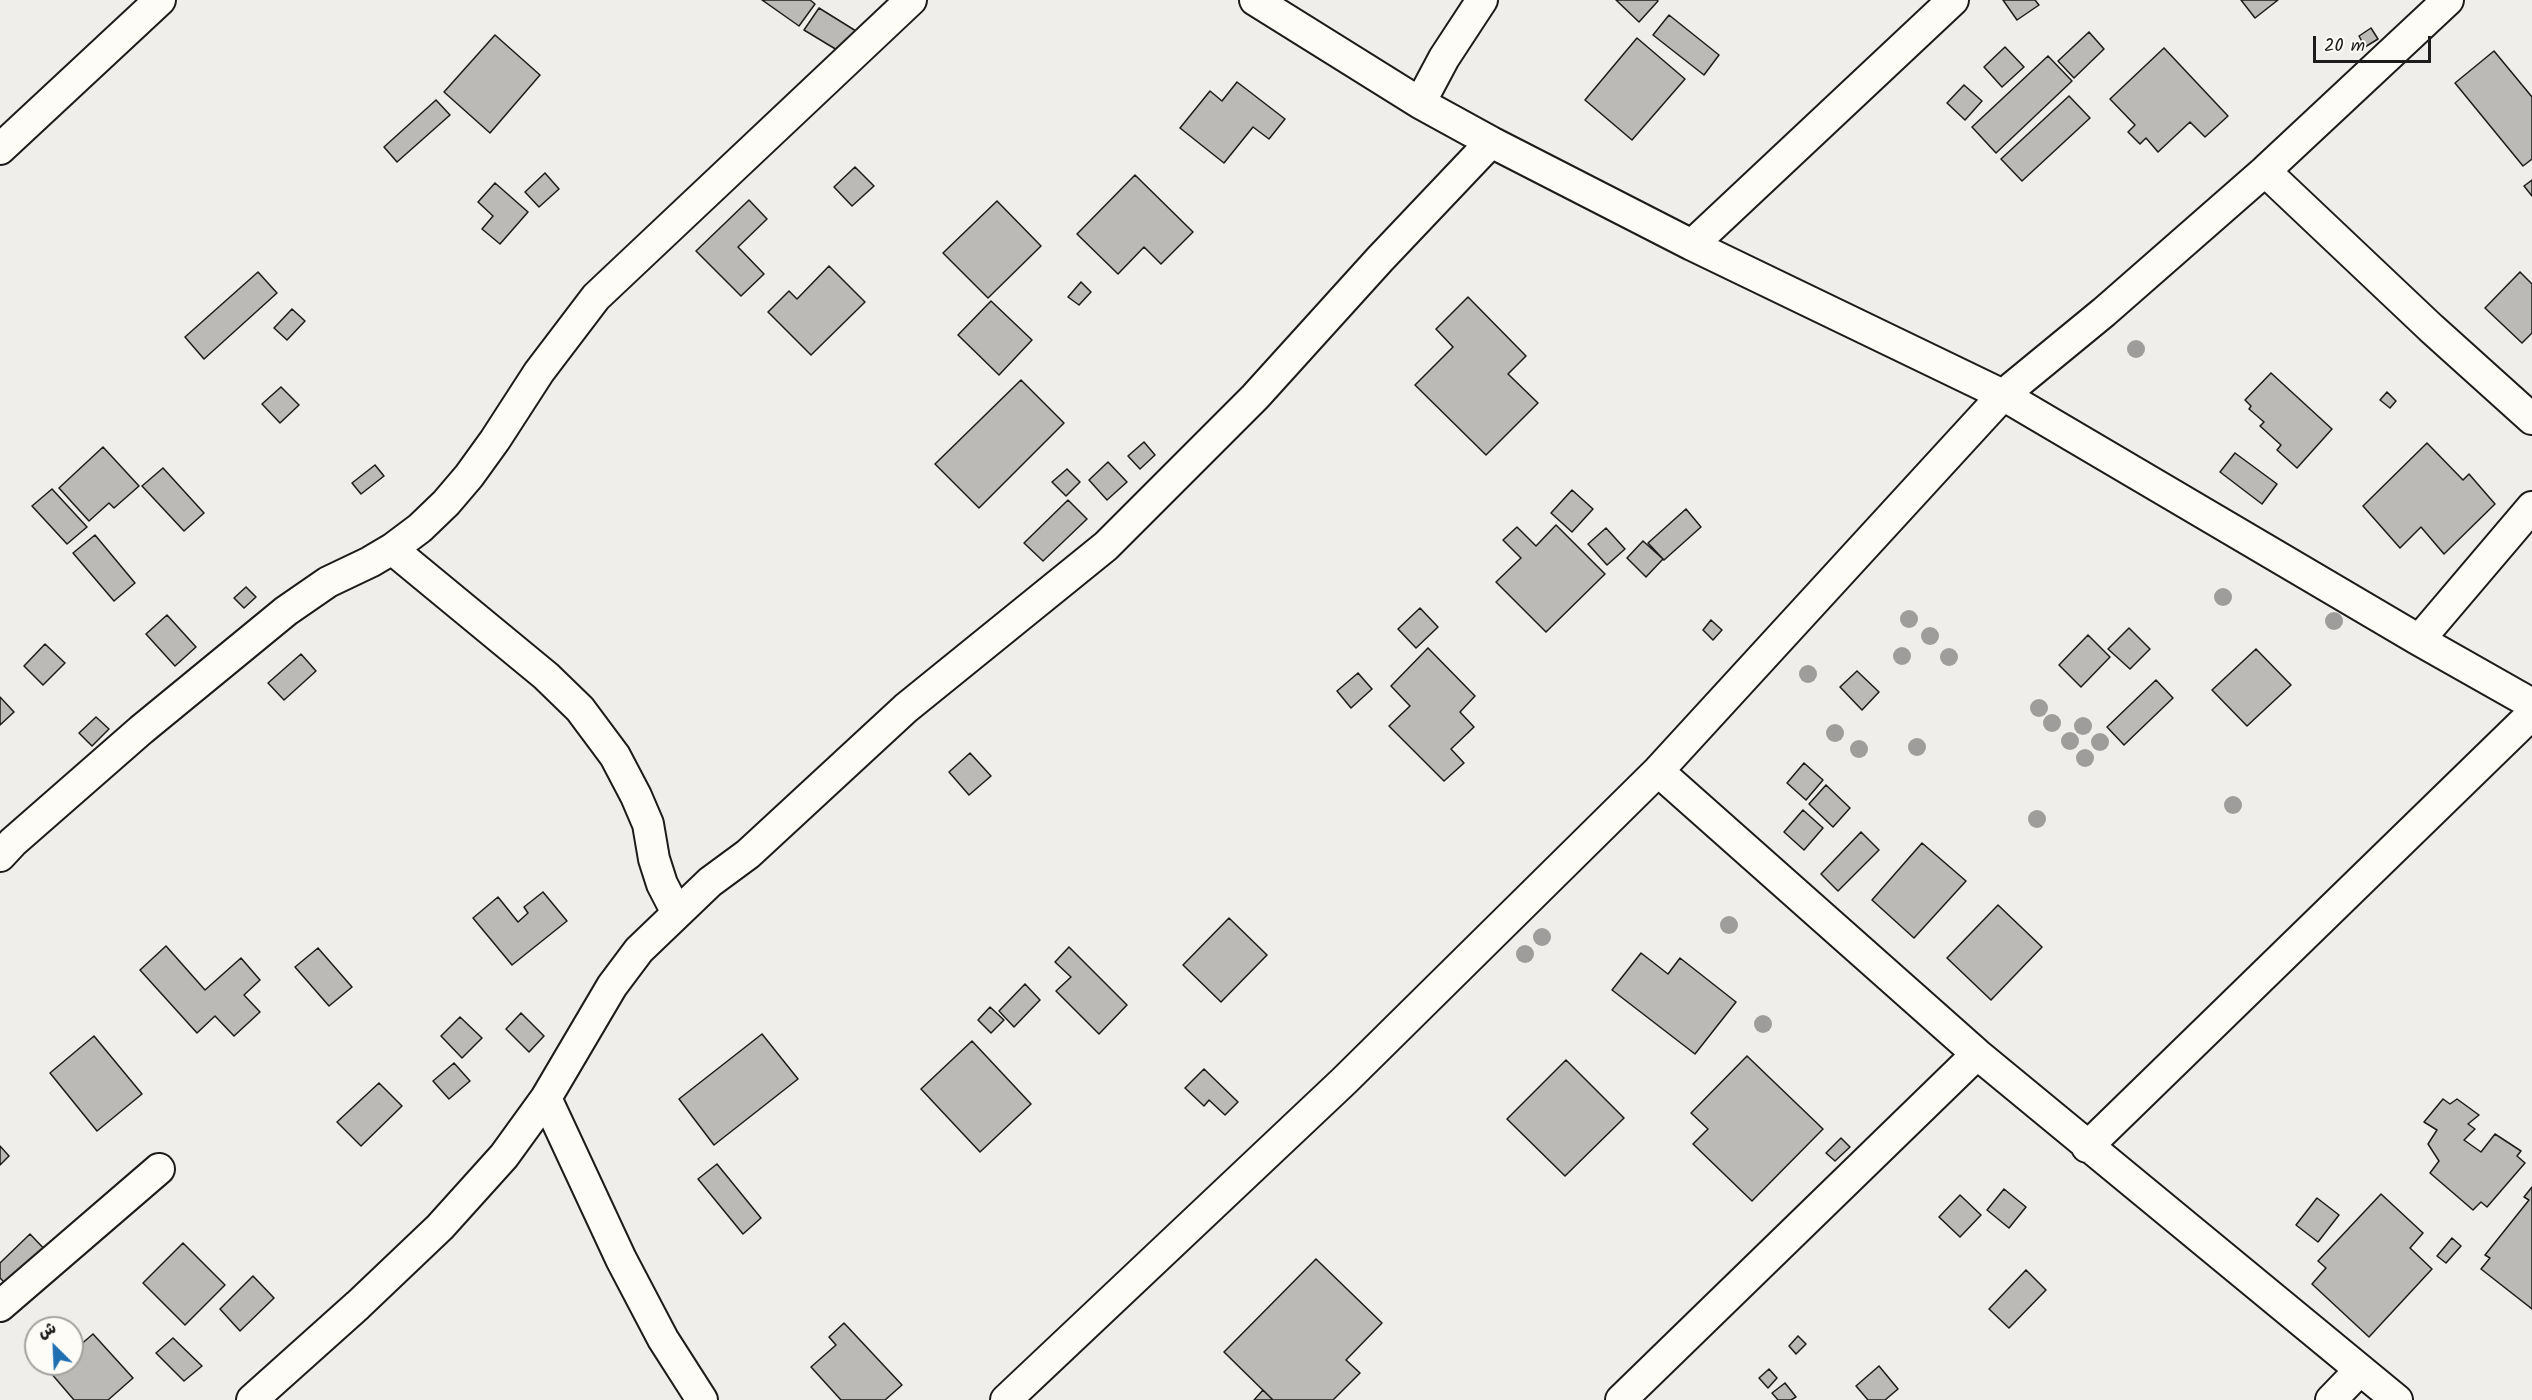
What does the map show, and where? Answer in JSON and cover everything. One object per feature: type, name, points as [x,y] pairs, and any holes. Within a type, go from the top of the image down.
[{"type":"street","points":[[0,149],[160,0]]},
{"type":"street","points":[[0,856],[141,730],[286,611],[328,582],[392,549],[420,528],[469,476],[539,372],[596,297],[911,0]]},
{"type":"street","points":[[1255,0],[1419,103],[1491,142],[1692,245],[2003,395],[2532,704]]},
{"type":"street","points":[[1419,103],[1444,58],[1482,0]]},
{"type":"street","points":[[1692,245],[1953,0]]},
{"type":"street","points":[[1006,1400],[1352,1072],[1658,771],[2003,395],[2104,312],[2265,171],[2448,0]]},
{"type":"street","points":[[252,1400],[358,1305],[440,1227],[504,1156],[546,1098],[612,986],[639,950],[710,882],[748,854],[906,708],[1106,546],[1254,397],[1372,267],[1491,142]]},
{"type":"street","points":[[2265,171],[2431,328],[2532,419]]},
{"type":"street","points":[[2419,640],[2532,507]]},
{"type":"street","points":[[392,549],[546,676],[580,709],[615,756],[636,796],[648,824],[654,859],[662,884],[677,913]]},
{"type":"street","points":[[2087,1147],[2532,714]]},
{"type":"street","points":[[1658,771],[1977,1054],[2087,1147],[2397,1400]]},
{"type":"street","points":[[1621,1400],[1977,1054]]},
{"type":"street","points":[[546,1098],[663,1340],[702,1400]]},
{"type":"street","points":[[0,1306],[159,1169]]},
{"type":"street","points":[[2331,1400],[2360,1370]]},
{"type":"building","points":[[762,0],[810,0],[815,4],[799,26]]},
{"type":"building","points":[[1616,0],[1657,0],[1658,1],[1639,22]]},
{"type":"building","points":[[2003,0],[2035,0],[2039,5],[2017,20]]},
{"type":"building","points":[[2241,0],[2278,0],[2255,18]]},
{"type":"building","points":[[819,8],[856,31],[842,53],[804,30]]},
{"type":"building","points":[[1669,15],[1719,55],[1704,75],[1653,35]]},
{"type":"building","points":[[2371,28],[2378,39],[2365,47],[2359,36]]},
{"type":"building","points":[[2089,32],[2104,49],[2074,78],[2058,61]]},
{"type":"building","points":[[495,35],[540,75],[490,133],[444,92]]},
{"type":"building","points":[[1637,38],[1685,79],[1632,140],[1585,100]]},
{"type":"building","points":[[2005,47],[2024,67],[2002,87],[1984,67]]},
{"type":"building","points":[[2164,48],[2228,116],[2205,137],[2190,122],[2158,152],[2146,138],[2140,144],[2128,132],[2135,125],[2110,99]]},
{"type":"building","points":[[2494,51],[2532,97],[2532,159],[2523,166],[2455,83]]},
{"type":"building","points":[[2048,56],[2072,81],[1996,153],[1972,127]]},
{"type":"building","points":[[1237,82],[1285,119],[1269,139],[1253,127],[1224,163],[1180,128],[1210,91],[1222,101]]},
{"type":"building","points":[[1964,85],[1982,101],[1965,120],[1947,103]]},
{"type":"building","points":[[2069,96],[2090,118],[2022,181],[2001,159]]},
{"type":"building","points":[[436,100],[450,115],[397,162],[384,147]]},
{"type":"building","points":[[855,167],[874,186],[852,206],[834,187]]},
{"type":"building","points":[[545,173],[559,189],[539,207],[525,192]]},
{"type":"building","points":[[1135,175],[1193,232],[1161,264],[1144,247],[1118,274],[1077,234]]},
{"type":"building","points":[[2532,180],[2532,196],[2524,186]]},
{"type":"building","points":[[495,183],[528,212],[500,244],[482,229],[493,216],[478,202]]},
{"type":"building","points":[[749,200],[767,219],[738,247],[764,274],[741,296],[696,251]]},
{"type":"building","points":[[997,201],[1041,246],[988,298],[943,253]]},
{"type":"building","points":[[829,266],[865,302],[811,355],[768,312],[789,291],[797,299]]},
{"type":"building","points":[[258,272],[277,293],[204,359],[185,337]]},
{"type":"building","points":[[2520,272],[2532,284],[2532,333],[2522,343],[2485,308]]},
{"type":"building","points":[[1081,282],[1091,292],[1079,305],[1068,297]]},
{"type":"building","points":[[1468,297],[1526,356],[1508,374],[1538,403],[1486,455],[1415,385],[1453,347],[1436,329]]},
{"type":"building","points":[[991,301],[1032,340],[999,375],[958,335]]},
{"type":"building","points":[[292,309],[305,321],[287,340],[274,328]]},
{"type":"building","points":[[2271,373],[2332,429],[2297,468],[2277,450],[2281,445],[2260,426],[2264,422],[2249,409],[2251,406],[2245,400]]},
{"type":"building","points":[[1021,380],[1064,423],[979,508],[935,464]]},
{"type":"building","points":[[281,387],[299,405],[280,423],[262,404]]},
{"type":"building","points":[[2387,392],[2396,401],[2390,408],[2380,400]]},
{"type":"building","points":[[1144,442],[1155,455],[1140,469],[1128,456]]},
{"type":"building","points":[[2427,443],[2463,480],[2469,474],[2495,504],[2444,554],[2421,527],[2400,548],[2363,506]]},
{"type":"building","points":[[103,447],[139,486],[114,508],[109,503],[89,521],[59,488]]},
{"type":"building","points":[[2235,453],[2277,484],[2262,504],[2220,472]]},
{"type":"building","points":[[1108,462],[1127,482],[1107,500],[1089,480]]},
{"type":"building","points":[[375,465],[384,476],[361,494],[352,483]]},
{"type":"building","points":[[163,468],[204,513],[184,531],[142,486]]},
{"type":"building","points":[[1067,469],[1080,482],[1066,496],[1052,482]]},
{"type":"building","points":[[52,489],[87,527],[67,544],[32,506]]},
{"type":"building","points":[[1572,490],[1593,509],[1572,532],[1551,513]]},
{"type":"building","points":[[1068,500],[1087,519],[1043,561],[1024,543]]},
{"type":"building","points":[[1686,509],[1701,527],[1664,560],[1648,543]]},
{"type":"building","points":[[1556,525],[1605,574],[1546,632],[1496,582],[1521,558],[1503,540],[1517,527],[1536,546]]},
{"type":"building","points":[[1606,528],[1625,549],[1607,565],[1588,544]]},
{"type":"building","points":[[95,535],[135,583],[114,601],[73,553]]},
{"type":"building","points":[[1643,541],[1663,559],[1646,577],[1627,558]]},
{"type":"building","points":[[246,587],[256,597],[244,608],[234,598]]},
{"type":"building","points":[[1420,608],[1438,627],[1416,648],[1398,629]]},
{"type":"building","points":[[167,615],[196,647],[175,666],[146,634]]},
{"type":"building","points":[[1711,620],[1722,630],[1713,640],[1703,630]]},
{"type":"building","points":[[2129,628],[2150,649],[2130,669],[2108,649]]},
{"type":"building","points":[[2088,635],[2110,657],[2081,687],[2059,665]]},
{"type":"building","points":[[45,644],[65,663],[43,685],[24,666]]},
{"type":"building","points":[[1428,648],[1475,696],[1460,712],[1474,727],[1451,749],[1464,763],[1444,781],[1389,726],[1410,706],[1391,686]]},
{"type":"building","points":[[2256,649],[2291,685],[2247,726],[2212,690]]},
{"type":"building","points":[[301,654],[316,671],[284,700],[268,683]]},
{"type":"building","points":[[1857,671],[1879,692],[1862,710],[1840,687]]},
{"type":"building","points":[[1358,673],[1372,689],[1351,708],[1337,691]]},
{"type":"building","points":[[2156,680],[2173,698],[2124,745],[2107,727]]},
{"type":"building","points":[[0,697],[14,712],[0,725]]},
{"type":"building","points":[[96,717],[109,729],[92,746],[79,733]]},
{"type":"building","points":[[970,753],[991,776],[969,795],[949,772]]},
{"type":"building","points":[[1804,763],[1823,780],[1806,800],[1787,783]]},
{"type":"building","points":[[1826,785],[1850,808],[1833,827],[1809,804]]},
{"type":"building","points":[[1803,810],[1823,828],[1804,850],[1784,832]]},
{"type":"building","points":[[1861,832],[1879,850],[1838,891],[1821,874]]},
{"type":"building","points":[[1922,843],[1966,881],[1914,938],[1872,900]]},
{"type":"building","points":[[543,892],[567,921],[512,965],[473,918],[498,897],[518,922],[528,913],[524,907]]},
{"type":"building","points":[[1998,905],[2042,947],[1991,1000],[1947,958]]},
{"type":"building","points":[[1229,918],[1267,955],[1221,1002],[1183,965]]},
{"type":"building","points":[[166,946],[205,990],[241,958],[260,980],[244,995],[260,1012],[234,1036],[215,1016],[197,1033],[140,970]]},
{"type":"building","points":[[1069,947],[1127,1005],[1099,1034],[1056,991],[1071,977],[1055,962]]},
{"type":"building","points":[[318,948],[352,987],[329,1006],[295,967]]},
{"type":"building","points":[[1641,953],[1668,974],[1680,958],[1736,1002],[1695,1054],[1612,990]]},
{"type":"building","points":[[1025,984],[1040,1000],[1014,1027],[999,1011]]},
{"type":"building","points":[[990,1007],[1004,1020],[991,1033],[978,1020]]},
{"type":"building","points":[[521,1013],[544,1036],[529,1052],[506,1029]]},
{"type":"building","points":[[460,1017],[482,1038],[462,1058],[441,1036]]},
{"type":"building","points":[[762,1034],[798,1079],[714,1145],[679,1099]]},
{"type":"building","points":[[94,1036],[142,1094],[97,1131],[50,1073]]},
{"type":"building","points":[[972,1041],[1031,1104],[980,1152],[921,1089]]},
{"type":"building","points":[[1747,1056],[1823,1129],[1752,1201],[1693,1144],[1708,1129],[1691,1113]]},
{"type":"building","points":[[1566,1060],[1624,1118],[1565,1176],[1507,1119]]},
{"type":"building","points":[[454,1063],[470,1081],[449,1099],[433,1081]]},
{"type":"building","points":[[1204,1069],[1238,1102],[1225,1115],[1209,1100],[1204,1106],[1185,1088]]},
{"type":"building","points":[[379,1083],[402,1106],[361,1146],[337,1122]]},
{"type":"building","points":[[2443,1099],[2450,1104],[2457,1099],[2479,1115],[2468,1124],[2475,1129],[2464,1140],[2481,1152],[2495,1134],[2521,1151],[2517,1156],[2525,1163],[2487,1207],[2481,1202],[2473,1210],[2430,1173],[2439,1161],[2428,1144],[2437,1130],[2424,1122]]},
{"type":"building","points":[[1841,1138],[1850,1147],[1835,1161],[1826,1153]]},
{"type":"building","points":[[0,1146],[9,1156],[0,1165]]},
{"type":"building","points":[[717,1164],[761,1218],[743,1234],[698,1179]]},
{"type":"building","points":[[2532,1187],[2532,1309],[2481,1269],[2490,1258],[2485,1255],[2529,1200],[2524,1197]]},
{"type":"building","points":[[2004,1189],[2026,1207],[2009,1228],[1987,1210]]},
{"type":"building","points":[[2381,1194],[2423,1233],[2410,1248],[2432,1269],[2369,1337],[2312,1284],[2326,1268],[2318,1261]]},
{"type":"building","points":[[1960,1195],[1981,1215],[1960,1237],[1939,1217]]},
{"type":"building","points":[[2317,1198],[2339,1215],[2318,1242],[2296,1225]]},
{"type":"building","points":[[30,1234],[50,1255],[13,1291],[0,1278],[0,1263]]},
{"type":"building","points":[[2452,1238],[2461,1246],[2446,1263],[2437,1256]]},
{"type":"building","points":[[183,1243],[225,1285],[185,1325],[143,1283]]},
{"type":"building","points":[[1316,1259],[1382,1323],[1346,1360],[1360,1373],[1333,1400],[1273,1400],[1224,1352]]},
{"type":"building","points":[[2026,1270],[2046,1290],[2009,1328],[1989,1309]]},
{"type":"building","points":[[253,1276],[274,1298],[240,1331],[220,1309]]},
{"type":"building","points":[[844,1323],[902,1385],[885,1400],[841,1400],[811,1367],[836,1345],[829,1337]]},
{"type":"building","points":[[93,1334],[133,1378],[108,1400],[74,1400],[53,1376],[84,1376],[84,1342]]},
{"type":"building","points":[[1798,1336],[1806,1344],[1796,1354],[1789,1346]]},
{"type":"building","points":[[173,1338],[202,1366],[184,1381],[156,1353]]},
{"type":"building","points":[[1879,1366],[1898,1389],[1885,1400],[1868,1400],[1856,1386]]},
{"type":"building","points":[[1769,1369],[1777,1378],[1768,1388],[1759,1378]]},
{"type":"building","points":[[1785,1383],[1796,1397],[1791,1400],[1778,1400],[1772,1393]]},
{"type":"building","points":[[1263,1390],[1273,1400],[1254,1400]]}]
